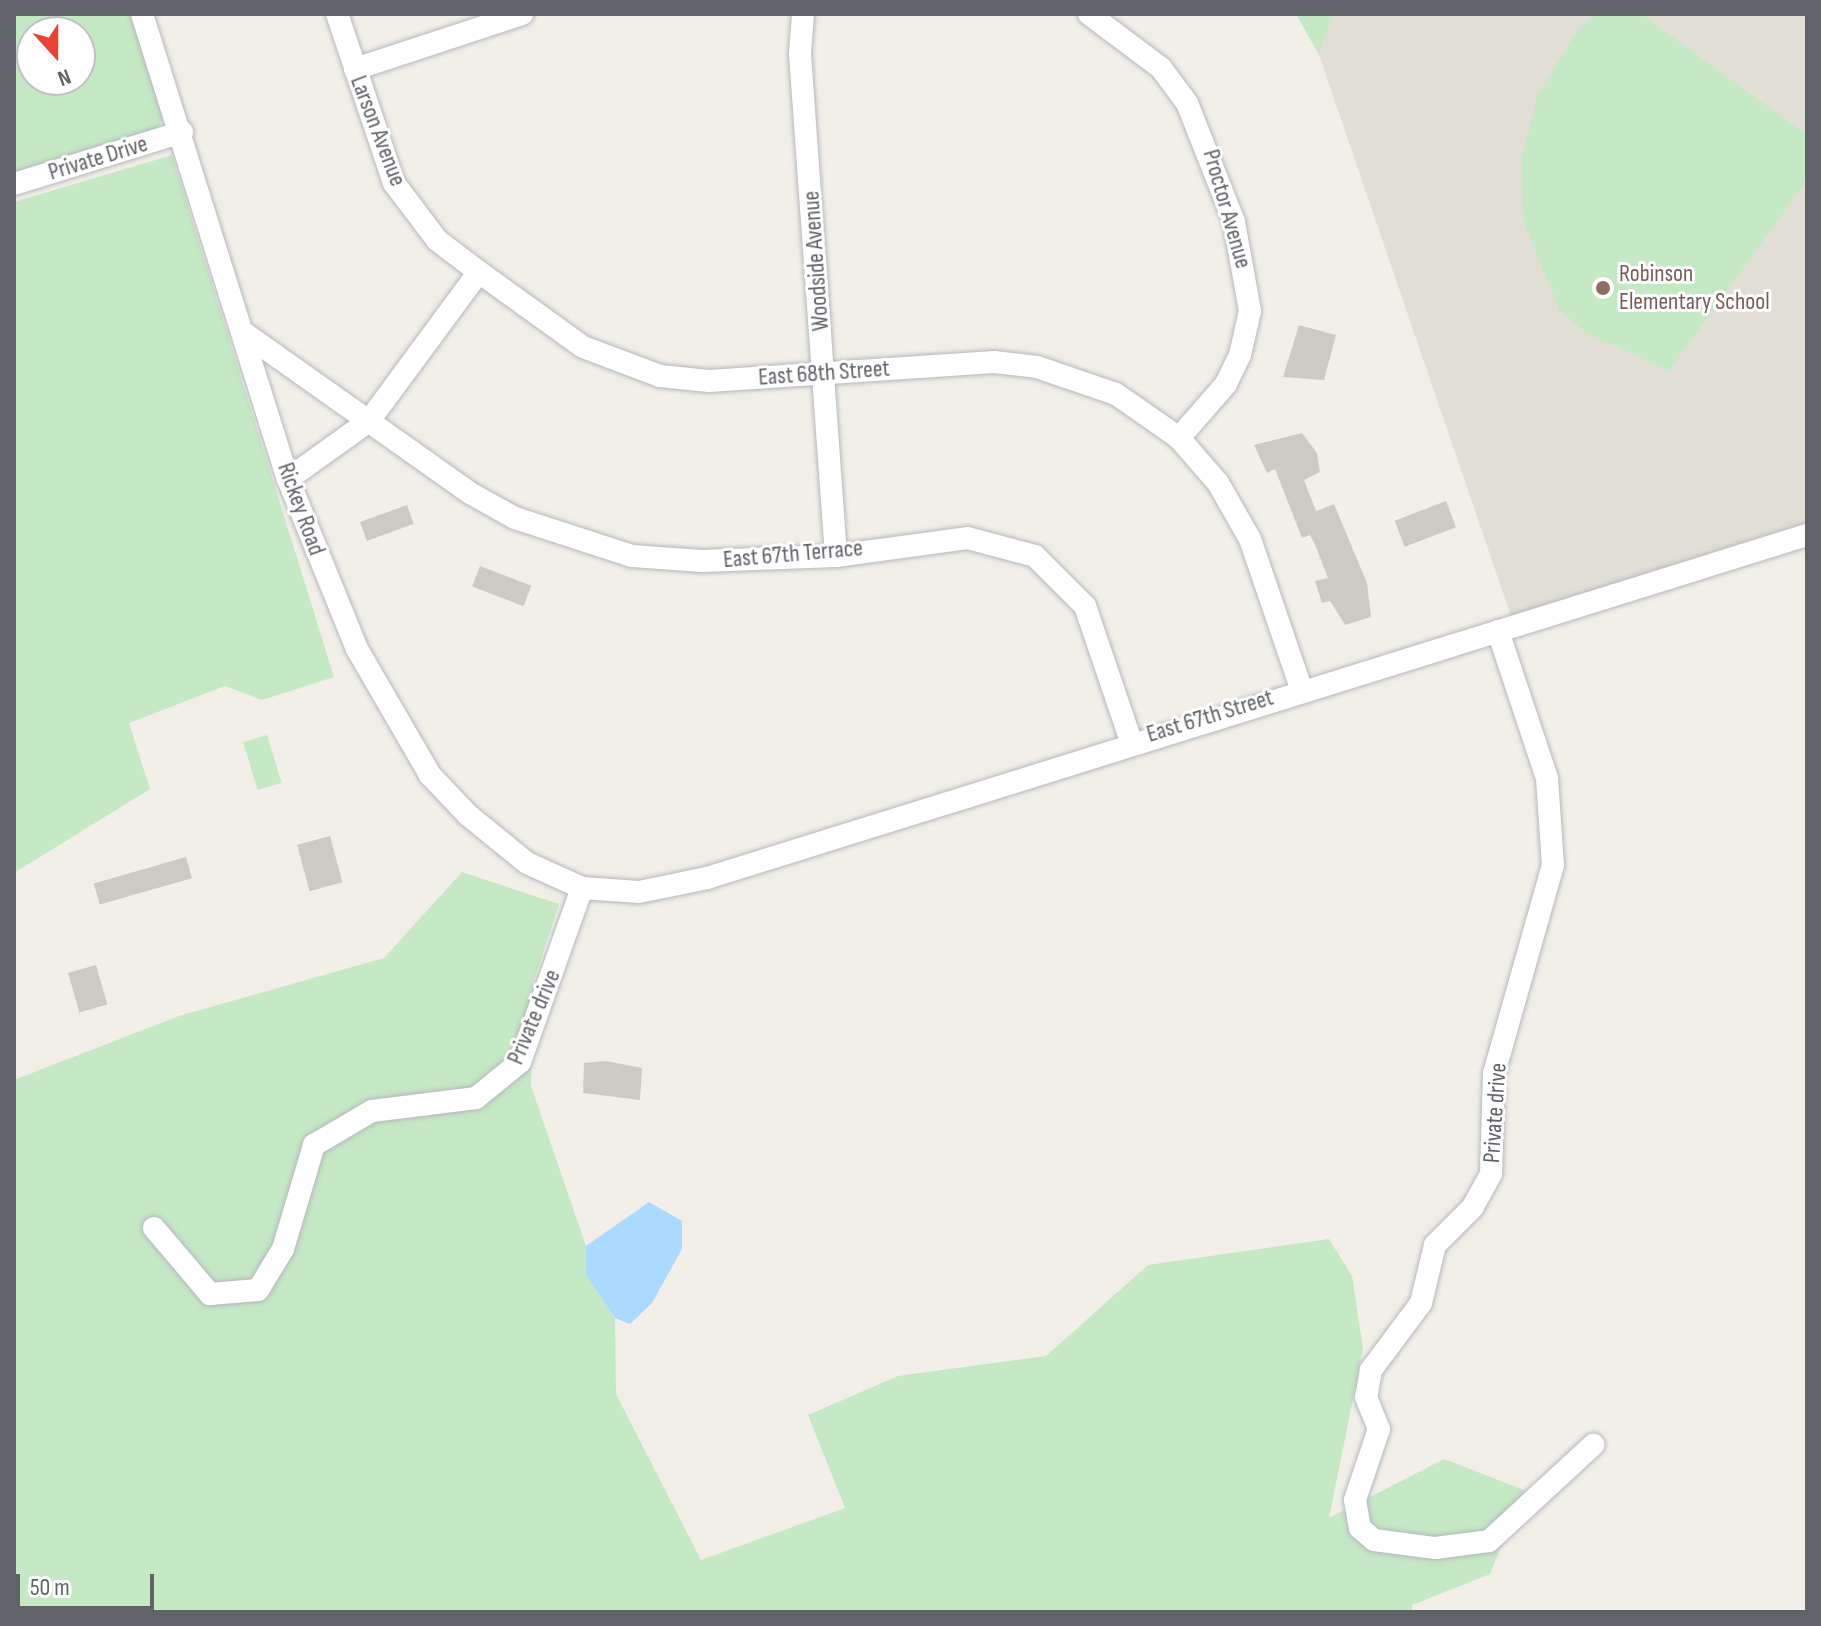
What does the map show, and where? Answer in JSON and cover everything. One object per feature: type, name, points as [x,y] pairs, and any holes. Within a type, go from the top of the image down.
[{"type":"street","name":"Rickey Road","points":[[142,14],[182,132],[288,479],[340,613],[430,775],[510,852],[582,888],[613,893]]},
{"type":"street","name":"Larson Avenue","points":[[337,14],[355,69],[411,211],[479,272]]},
{"type":"street","points":[[355,69],[522,14]]},
{"type":"street","name":"Woodside Avenue","points":[[803,14],[836,556]]},
{"type":"street","name":"Proctor Avenue","points":[[1089,14],[1142,50],[1187,103],[1247,266],[1250,311],[1240,355],[1226,384],[1179,438]]},
{"type":"street","name":"Private Drive","points":[[14,184],[182,132]]},
{"type":"street","points":[[288,479],[369,421],[479,272]]},
{"type":"street","name":"East 68th Street","points":[[479,272],[583,347],[638,371],[709,381],[994,362],[1037,367],[1116,394],[1179,438]]},
{"type":"street","name":"East 67th Terrace","points":[[244,333],[515,518],[632,556],[702,561],[836,556],[967,538],[1035,556],[1085,606],[1131,741]]},
{"type":"street","points":[[1179,438],[1218,483],[1250,539],[1301,688]]},
{"type":"street","name":"East 67th Street","points":[[613,893],[707,878],[1131,741],[1807,535]]},
{"type":"street","name":"Private drive","points":[[1498,631],[1547,778],[1553,865],[1494,1074],[1491,1174],[1473,1207],[1435,1245],[1421,1303],[1371,1370],[1366,1397],[1379,1429],[1355,1500],[1360,1528],[1374,1540],[1435,1548],[1489,1541],[1593,1445]]},
{"type":"street","name":"Private drive","points":[[154,1228],[210,1294],[258,1290],[283,1249],[314,1145],[372,1111],[476,1098],[520,1062],[582,888]]},
{"type":"shaded area","name":"Robinson Elementary School","points":[[1305,14],[1807,14],[1807,522],[1511,616]]},
{"type":"green space","points":[[14,14],[130,14],[165,118],[156,129],[14,173]]},
{"type":"green space","points":[[1296,14],[1334,14],[1318,53]]},
{"type":"green space","points":[[1597,14],[1641,14],[1807,135],[1807,180],[1669,371],[1585,332],[1559,309],[1524,222],[1521,163],[1537,96],[1579,28]]},
{"type":"green space","points":[[172,155],[334,677],[262,700],[225,686],[129,723],[150,789],[14,873],[14,202]]},
{"type":"green space","points":[[267,735],[282,783],[258,790],[243,742]]},
{"type":"green space","points":[[462,872],[559,904],[533,983],[531,1086],[586,1246],[586,1275],[615,1318],[616,1394],[701,1560],[845,1508],[808,1415],[898,1376],[1046,1356],[1148,1265],[1329,1239],[1352,1276],[1363,1349],[1329,1518],[1444,1459],[1524,1490],[1490,1574],[1412,1605],[1412,1612],[14,1612],[14,1080],[179,1016],[384,958]]},
{"type":"water","points":[[649,1202],[682,1221],[682,1249],[652,1303],[630,1324],[615,1318],[586,1275],[586,1246]]},
{"type":"building","points":[[1299,325],[1336,335],[1324,380],[1283,377]]},
{"type":"building","points":[[1302,433],[1317,453],[1320,472],[1304,480],[1316,511],[1334,504],[1367,583],[1371,617],[1345,625],[1330,601],[1322,603],[1315,581],[1328,578],[1316,547],[1310,535],[1302,538],[1275,469],[1267,473],[1254,445]]},
{"type":"building","points":[[1446,501],[1456,527],[1405,547],[1395,521]]},
{"type":"building","points":[[407,505],[414,524],[367,541],[360,522]]},
{"type":"building","points":[[480,566],[531,586],[523,606],[472,587]]},
{"type":"building","points":[[330,836],[342,882],[310,891],[297,845]]},
{"type":"building","points":[[186,857],[192,878],[100,905],[94,883]]},
{"type":"building","points":[[96,965],[107,1004],[79,1012],[68,973]]},
{"type":"building","points":[[606,1061],[642,1068],[640,1100],[583,1093],[584,1063]]},
{"type":"place","name":"Robinson Elementary School","points":[[1603,288]]}]
